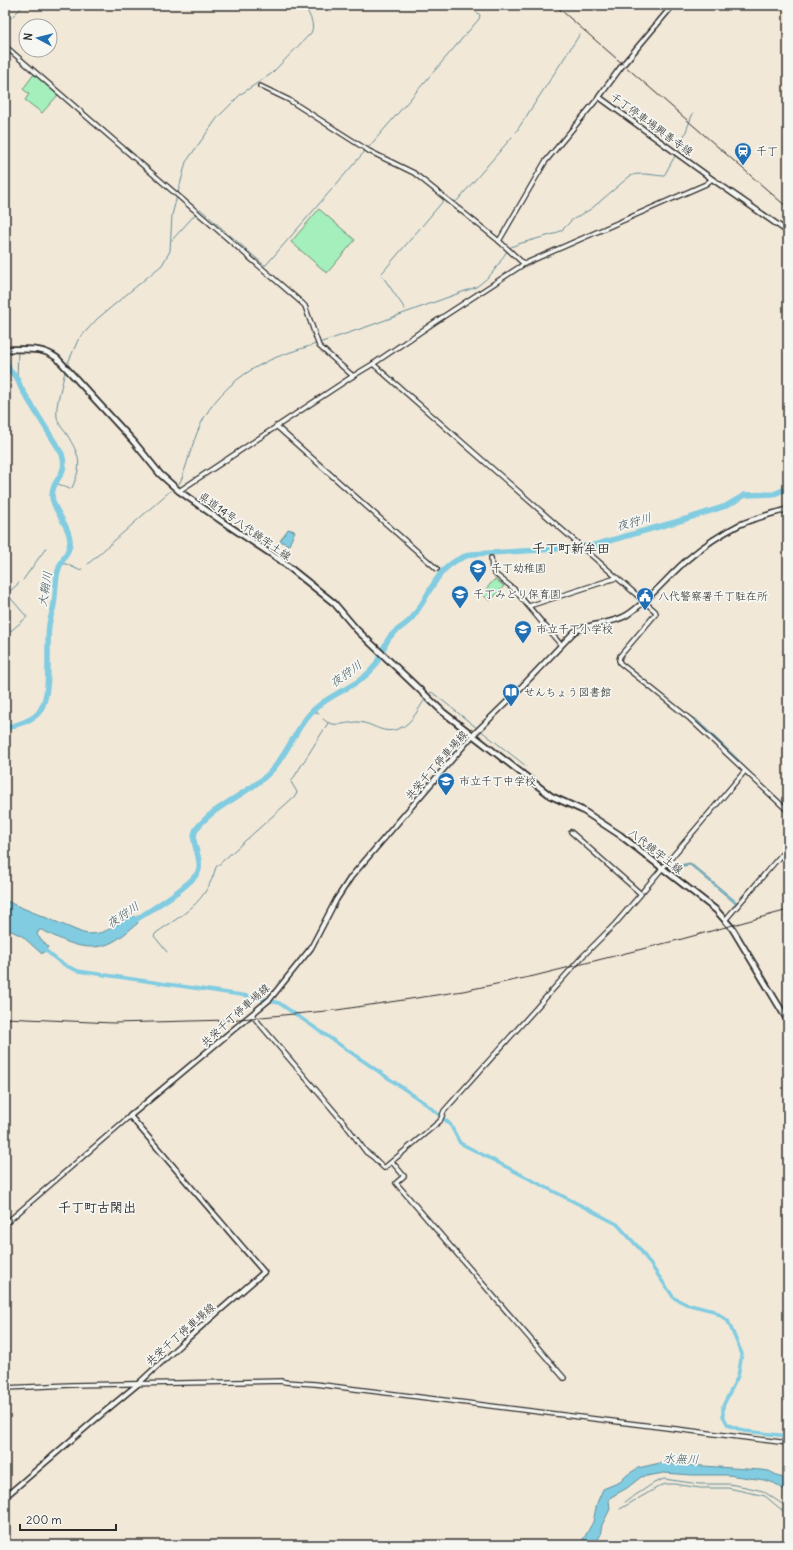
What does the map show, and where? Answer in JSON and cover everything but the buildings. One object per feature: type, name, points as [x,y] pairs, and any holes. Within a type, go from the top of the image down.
[{"type":"main road","name":"千丁停車場興善寺線","points":[[673,5],[621,67],[599,97],[712,179]]},
{"type":"main road","points":[[712,179],[788,232]]},
{"type":"main road","name":"県道14号八代鏡宇土線","points":[[5,349],[15,350],[32,348],[46,351],[51,354],[68,369],[134,442],[160,474],[179,491],[294,571],[334,603],[356,630],[427,697],[473,735]]},
{"type":"main road","name":"共栄千丁停車場線","points":[[5,1497],[138,1384],[180,1345],[264,1272],[130,1116],[270,999],[311,948],[336,900],[351,876],[473,735],[580,628],[625,616],[644,602],[686,561],[709,543],[739,525],[788,509]]},
{"type":"main road","name":"八代鏡宇土線","points":[[473,735],[551,796],[596,818],[702,898],[726,919],[788,1021]]},
{"type":"street","points":[[5,46],[200,213],[302,303],[305,306],[322,350],[353,376]]},
{"type":"street","points":[[260,86],[288,100],[363,148],[414,173],[499,241],[524,264]]},
{"type":"street","points":[[499,241],[546,162],[599,97]]},
{"type":"street","points":[[179,491],[524,264],[706,184],[712,179]]},
{"type":"street","points":[[373,364],[656,613],[620,656],[620,663],[690,719],[788,811]]},
{"type":"street","points":[[276,426],[437,569]]},
{"type":"street","points":[[491,558],[492,569],[495,574],[514,590],[562,645]]},
{"type":"street","points":[[529,606],[616,578]]},
{"type":"street","points":[[643,891],[745,771]]},
{"type":"street","points":[[252,1015],[341,1119],[366,1152],[384,1168],[440,1121],[444,1111],[582,957],[615,924],[641,894],[571,832]]},
{"type":"street","points":[[726,919],[788,847]]},
{"type":"street","points":[[5,1224],[130,1116]]},
{"type":"street","points":[[392,1162],[404,1176],[396,1183],[564,1378]]},
{"type":"street","points":[[5,1388],[282,1381],[788,1443]]},
{"type":"green space","points":[[34,74],[58,95],[42,113],[25,100],[29,94],[23,89]]},
{"type":"green space","points":[[319,209],[355,240],[327,273],[291,242]]},
{"type":"green space","points":[[495,579],[504,586],[490,601],[483,595],[485,593],[484,591]]},
{"type":"water","points":[[288,529],[295,531],[289,545],[280,541]]},
{"type":"water","points":[[695,718],[742,763],[741,764],[694,719]]},
{"type":"water","points":[[690,863],[738,903],[737,905],[690,865],[675,867]]},
{"type":"water","points":[[5,900],[83,933],[91,934],[104,932],[115,926],[132,913],[138,923],[108,944],[90,947],[65,941],[39,930],[37,935],[48,947],[42,954],[22,936],[5,928]]},
{"type":"water","points":[[660,1463],[769,1471],[788,1481],[788,1492],[774,1483],[764,1480],[728,1475],[664,1473],[641,1477],[627,1488],[611,1497],[609,1500],[610,1509],[602,1525],[600,1536],[595,1545],[580,1545],[593,1522],[597,1503],[603,1489],[620,1482],[627,1475],[638,1468]]},
{"type":"waterway","points":[[11,18],[24,5]]},
{"type":"waterway","points":[[178,193],[186,162],[218,117],[241,94],[271,74],[311,33],[313,26],[304,5]]},
{"type":"waterway","points":[[368,148],[479,19],[480,15],[473,9],[472,5]]},
{"type":"waterway","points":[[5,25],[8,21]]},
{"type":"waterway","points":[[516,132],[580,34]]},
{"type":"waterway","points":[[678,152],[693,113]]},
{"type":"waterway","points":[[447,197],[456,202],[512,137]]},
{"type":"waterway","points":[[230,235],[264,265],[266,265],[366,150]]},
{"type":"waterway","points":[[509,248],[554,234],[562,230],[572,220],[591,209],[630,176],[642,174],[663,176],[676,154]]},
{"type":"waterway","points":[[67,365],[78,340],[97,319],[162,265],[170,251],[172,215],[177,196]]},
{"type":"waterway","points":[[405,309],[381,274],[444,200]]},
{"type":"waterway","points":[[172,240],[200,209],[225,231]]},
{"type":"waterway","points":[[319,343],[476,287],[482,283],[497,267],[507,251]]},
{"type":"waterway","points":[[179,484],[200,425],[209,410],[222,394],[237,380],[262,364],[281,355],[316,344]]},
{"type":"waterway","points":[[5,345],[17,348]]},
{"type":"waterway","points":[[17,378],[18,351]]},
{"type":"waterway","name":"大鞘川","points":[[5,358],[10,371],[17,378],[21,388],[62,454],[64,462],[63,468],[53,490],[52,496],[55,506],[67,528],[70,540],[69,548],[60,565],[56,581],[54,604],[48,634],[48,680],[44,701],[41,709],[35,716],[25,722],[5,729]]},
{"type":"waterway","points":[[56,483],[70,489],[72,488],[79,466],[77,454],[57,417],[58,400],[65,371]]},
{"type":"waterway","name":"夜狩川","points":[[131,923],[180,890],[196,875],[199,869],[199,859],[194,843],[197,828],[214,811],[256,784],[273,769],[279,762],[299,728],[317,707],[368,674],[376,664],[389,638],[412,618],[436,580],[450,565],[472,554],[591,546],[726,506],[745,495],[774,494],[788,488]]},
{"type":"waterway","points":[[88,564],[170,491]]},
{"type":"waterway","points":[[23,580],[46,548]]},
{"type":"waterway","points":[[61,564],[66,564],[79,570],[82,569]]},
{"type":"waterway","points":[[5,636],[27,617],[7,594],[19,583]]},
{"type":"waterway","points":[[428,696],[431,692],[433,693],[477,728]]},
{"type":"waterway","points":[[323,719],[331,724],[358,722],[369,724],[383,730],[394,730],[408,723],[426,698]]},
{"type":"waterway","name":"夜狩川","points":[[312,710],[319,714]]},
{"type":"waterway","points":[[167,952],[154,936],[156,933],[193,906],[206,890],[216,867],[296,795],[297,792],[291,782],[328,723]]},
{"type":"waterway","points":[[480,730],[526,766]]},
{"type":"waterway","points":[[42,947],[59,961],[78,971],[255,997],[279,1003],[426,1104],[450,1124],[460,1143],[617,1224],[639,1248],[674,1298],[686,1304],[714,1311],[728,1321],[742,1354],[738,1376],[723,1406],[723,1416],[728,1425],[744,1431],[788,1436]]},
{"type":"waterway","points":[[625,1502],[654,1483],[664,1479],[699,1484],[729,1484],[746,1487],[763,1491],[782,1504]]},
{"type":"waterway","points":[[620,1509],[660,1486],[674,1484],[700,1488],[728,1488],[765,1496],[783,1511]]},
{"type":"railway","points":[[555,5],[788,208]]},
{"type":"railway","points":[[5,1018],[113,1023],[229,1020],[337,1010],[463,991],[534,976],[682,939],[788,910]]},
{"type":"place","name":"千丁","points":[[743,166]]},
{"type":"place","name":"千丁幼稚園","points":[[478,583]]},
{"type":"place","name":"千丁みどり保育園","points":[[460,609]]},
{"type":"place","name":"八代警察署千丁駐在所","points":[[645,611]]},
{"type":"place","name":"市立千丁小学校","points":[[523,644]]},
{"type":"place","name":"せんちょう図書館","points":[[511,707]]},
{"type":"place","name":"市立千丁中学校","points":[[446,796]]},
{"type":"district","name":"千丁町新牟田","points":[[571,548]]},
{"type":"district","name":"千丁町古閑出","points":[[97,1207]]},
{"type":"water label","name":"水無川","points":[[681,1459]]}]
